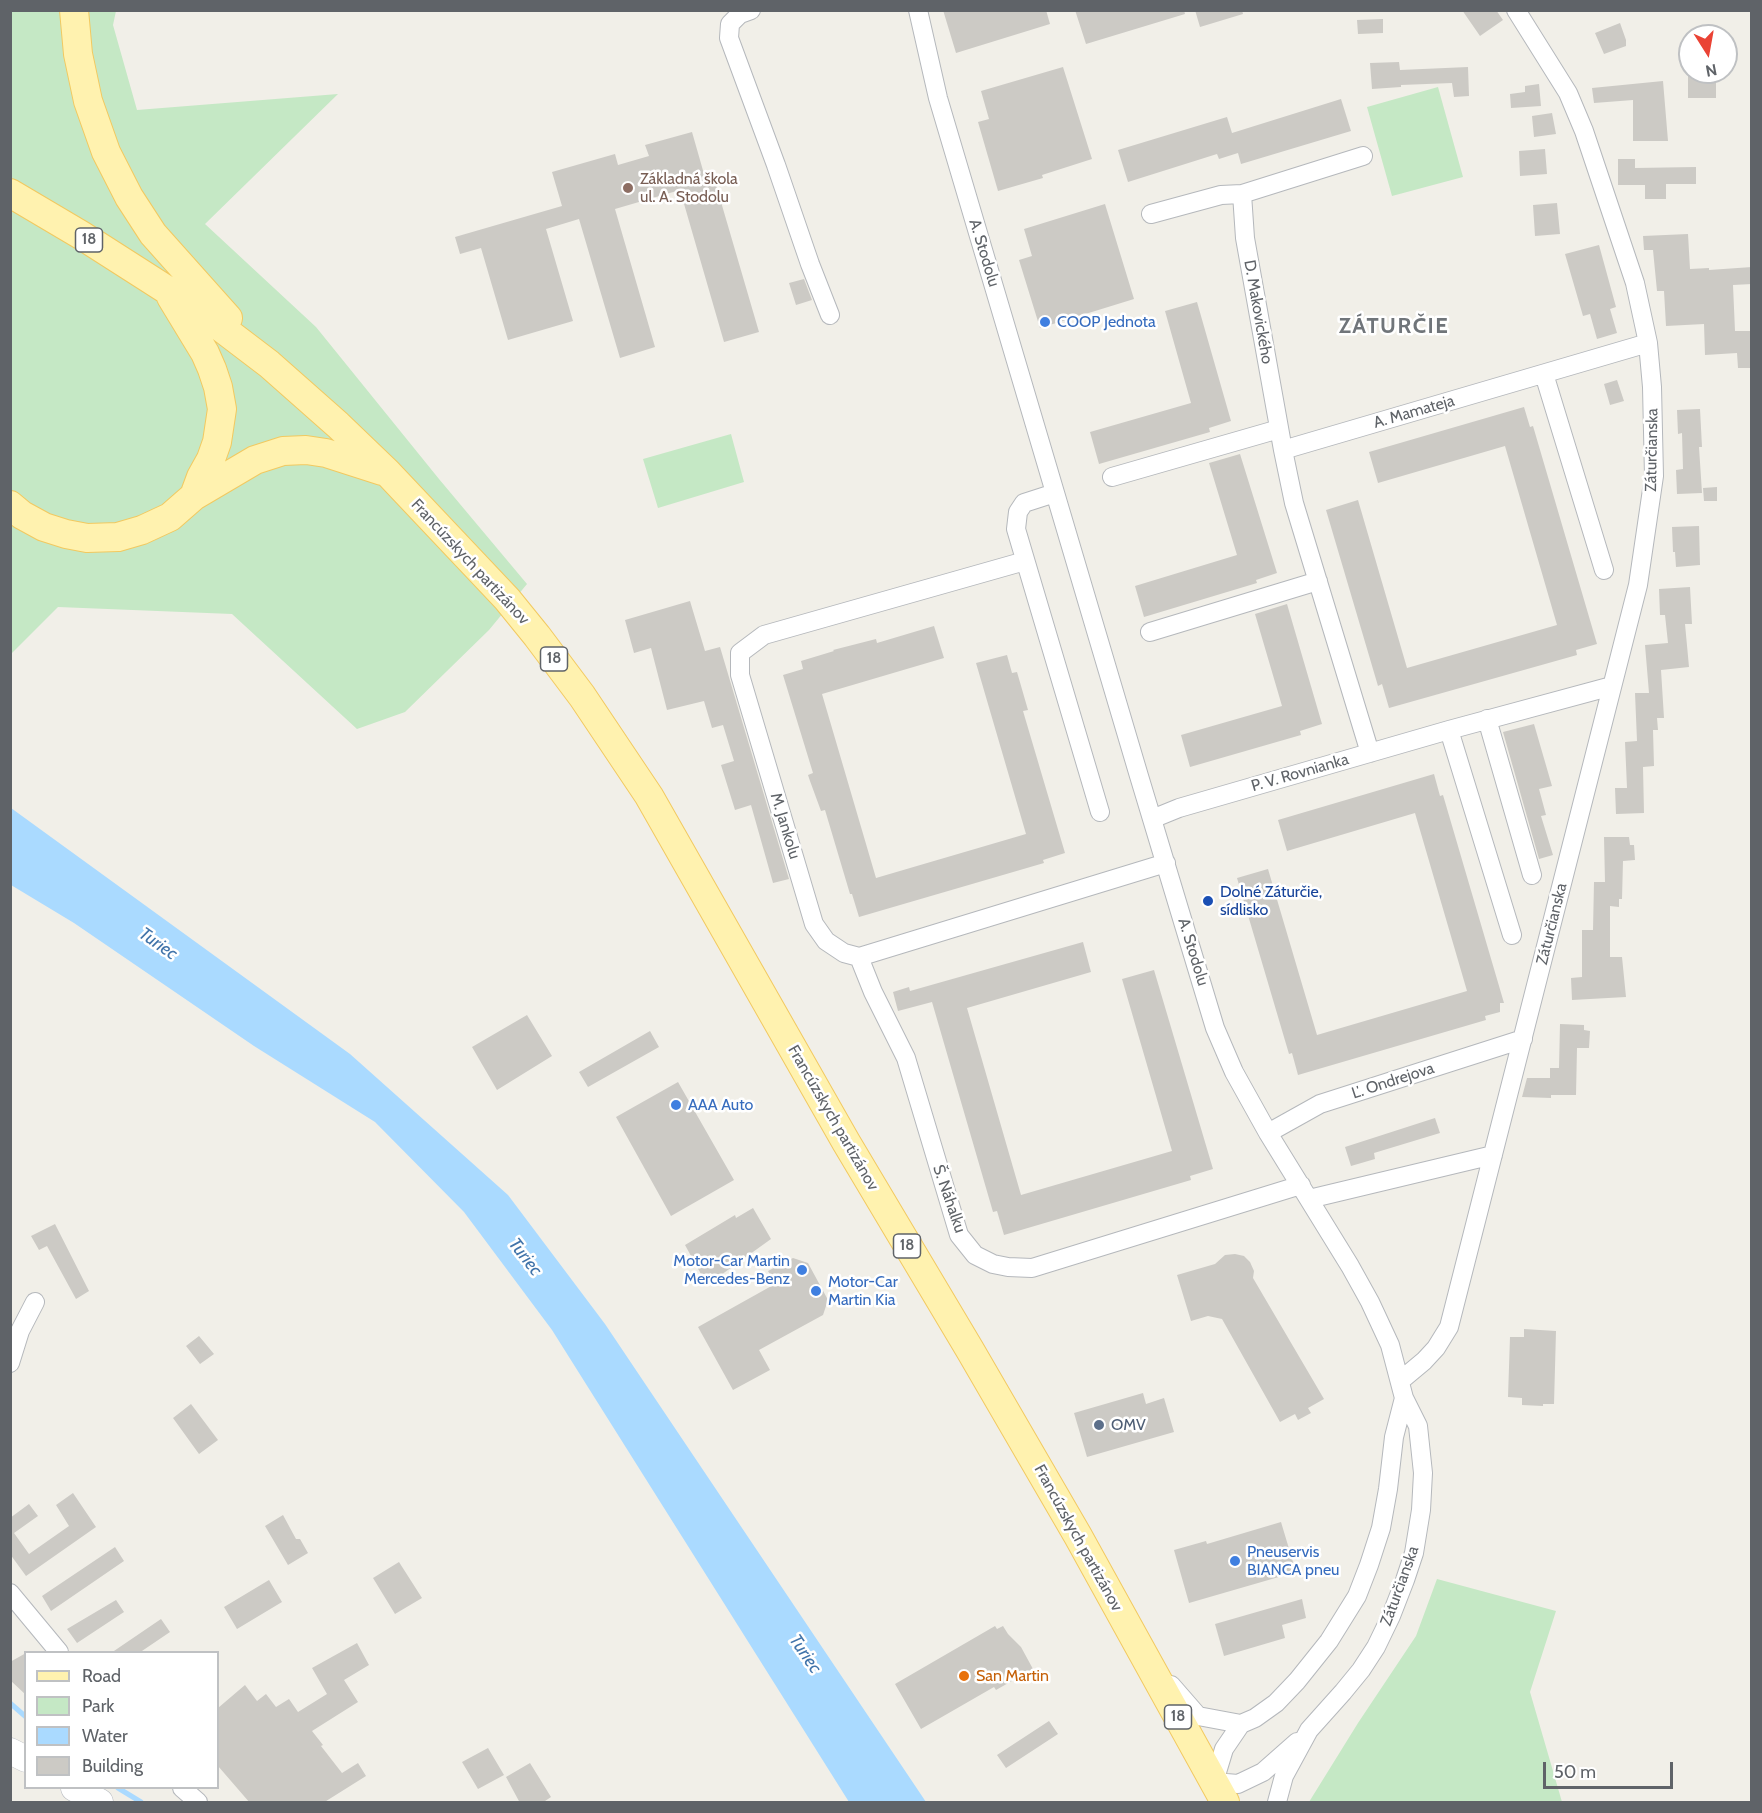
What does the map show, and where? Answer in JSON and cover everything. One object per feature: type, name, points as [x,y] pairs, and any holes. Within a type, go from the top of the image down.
[{"type":"main road","points":[[74,10],[78,54],[88,101],[106,152],[129,197],[153,234],[269,364]]},
{"type":"main road","name":"18","points":[[10,193],[81,235],[202,313],[269,364],[387,472]]},
{"type":"main road","points":[[167,290],[205,352],[218,387],[222,409],[217,442],[194,496]]},
{"type":"main road","points":[[10,506],[45,527],[66,534],[87,538],[118,537],[142,530],[170,517],[194,496],[255,460],[283,451],[306,450],[326,453],[387,472]]},
{"type":"main road","name":"Francúzskych partizánov","points":[[387,472],[507,599],[537,636],[582,696],[649,796],[846,1142],[1078,1536],[1219,1792]]},
{"type":"street","points":[[751,10],[740,14],[730,24],[729,38],[830,315]]},
{"type":"street","name":"A. Stodolu","points":[[918,10],[938,98],[1215,1028],[1234,1071],[1268,1133],[1370,1302],[1390,1345],[1402,1390]]},
{"type":"street","name":"Záturčianska","points":[[1277,1803],[1284,1776],[1309,1730],[1349,1685],[1376,1647],[1391,1616],[1414,1553],[1421,1510],[1423,1473],[1418,1426],[1402,1390],[1449,1328],[1638,585],[1654,476],[1652,387],[1648,343],[1635,284],[1584,131],[1568,93],[1516,10]]},
{"type":"street","points":[[1150,214],[1221,195],[1242,194],[1363,156]]},
{"type":"street","name":"D. Makovického","points":[[1242,194],[1245,238],[1294,503],[1370,753]]},
{"type":"street","name":"A. Mamateja","points":[[1283,450],[1648,343]]},
{"type":"street","points":[[1544,374],[1604,570]]},
{"type":"street","points":[[1112,477],[1279,429]]},
{"type":"street","points":[[1055,493],[1023,503],[1018,512],[1016,529],[1100,812]]},
{"type":"street","name":"M. Jankolu","points":[[859,957],[844,953],[826,941],[814,924],[740,675],[740,652],[764,635],[1025,561]]},
{"type":"street","points":[[1150,632],[1318,581]]},
{"type":"street","name":"P. V. Rovnianka","points":[[1152,819],[1179,808],[1487,719],[1612,686]]},
{"type":"street","points":[[1487,719],[1532,875]]},
{"type":"street","points":[[1449,730],[1512,934]]},
{"type":"street","points":[[859,957],[1166,863]]},
{"type":"street","name":"Š. Náhalku","points":[[859,957],[873,992],[906,1058],[959,1235],[975,1255],[993,1264],[1032,1268],[1305,1192],[1493,1155]]},
{"type":"street","name":"Ľ. Ondrejova","points":[[1268,1133],[1320,1104],[1523,1039]]},
{"type":"street","points":[[10,1363],[20,1330],[35,1302]]},
{"type":"street","points":[[1309,1730],[1263,1772],[1219,1792],[1224,1749],[1241,1724],[1255,1718],[1276,1702],[1297,1681],[1329,1641],[1357,1596],[1381,1528],[1402,1390]]},
{"type":"street","points":[[10,1593],[57,1651]]},
{"type":"street","points":[[1142,1652],[1198,1716],[1241,1724]]},
{"type":"street","points":[[10,1751],[24,1758]]},
{"type":"street","points":[[77,1789],[100,1803]]},
{"type":"street","points":[[183,1789],[198,1803]]},
{"type":"green space","points":[[11,11],[116,11],[113,25],[137,110],[338,94],[205,224],[316,327],[527,584],[489,630],[405,712],[357,729],[232,614],[58,607],[11,654]]},
{"type":"green space","points":[[1438,87],[1463,177],[1392,196],[1367,107]]},
{"type":"green space","points":[[731,434],[744,482],[658,508],[643,459]]},
{"type":"green space","points":[[1437,1579],[1556,1611],[1530,1692],[1562,1802],[1309,1802],[1416,1636]]},
{"type":"water","name":"Turiec","points":[[11,808],[350,1054],[508,1195],[605,1324],[926,1802],[849,1802],[552,1330],[464,1212],[375,1122],[254,1046],[74,923],[11,885]]},
{"type":"building","points":[[943,10],[1046,10],[1050,24],[956,53]]},
{"type":"building","points":[[1075,10],[1184,10],[1185,14],[1086,44]]},
{"type":"building","points":[[1195,10],[1242,10],[1243,14],[1200,27]]},
{"type":"building","points":[[1462,10],[1496,10],[1503,20],[1480,36]]},
{"type":"building","points":[[1383,19],[1383,33],[1358,34],[1357,20]]},
{"type":"building","points":[[1620,23],[1626,46],[1604,54],[1595,33]]},
{"type":"building","points":[[1399,62],[1400,70],[1468,67],[1469,96],[1454,97],[1452,83],[1401,85],[1401,87],[1372,89],[1370,63]]},
{"type":"building","points":[[1063,67],[1092,159],[1042,175],[1043,178],[998,191],[978,122],[989,119],[981,91]]},
{"type":"building","points":[[1663,81],[1668,141],[1633,141],[1633,100],[1594,103],[1592,88]]},
{"type":"building","points":[[1539,84],[1541,106],[1511,108],[1510,94],[1525,92],[1525,86]]},
{"type":"building","points":[[1688,84],[1716,84],[1716,98],[1688,98]]},
{"type":"building","points":[[1341,99],[1351,131],[1241,164],[1238,153],[1219,159],[1217,154],[1128,182],[1118,150],[1227,117],[1232,133]]},
{"type":"building","points":[[1552,113],[1556,134],[1534,137],[1532,116]]},
{"type":"building","points":[[692,132],[706,181],[714,178],[759,332],[724,342],[680,190],[615,209],[655,347],[620,358],[579,219],[546,229],[573,321],[508,340],[481,248],[460,254],[455,237],[562,206],[552,172],[615,154],[618,165],[649,156],[645,145]]},
{"type":"building","points":[[1545,149],[1547,174],[1520,176],[1519,151]]},
{"type":"building","points":[[1618,159],[1635,159],[1635,168],[1696,167],[1696,184],[1666,184],[1666,199],[1645,199],[1645,185],[1618,185]]},
{"type":"building","points":[[1557,203],[1560,234],[1535,236],[1533,205]]},
{"type":"building","points":[[1105,204],[1134,299],[1040,328],[1019,260],[1032,256],[1024,229]]},
{"type":"building","points":[[1688,234],[1690,269],[1752,267],[1752,284],[1733,285],[1735,331],[1752,331],[1752,368],[1738,368],[1737,353],[1705,355],[1704,324],[1666,326],[1664,291],[1657,291],[1653,250],[1644,250],[1643,236]]},
{"type":"building","points":[[1599,245],[1616,307],[1610,309],[1617,333],[1597,339],[1590,314],[1583,316],[1565,254]]},
{"type":"building","points":[[804,279],[812,300],[796,305],[789,283]]},
{"type":"building","points":[[1197,302],[1231,421],[1209,428],[1210,432],[1099,464],[1090,432],[1191,403],[1165,311]]},
{"type":"building","points":[[1617,380],[1624,401],[1610,405],[1604,384]]},
{"type":"building","points":[[1524,407],[1530,427],[1533,426],[1597,644],[1576,650],[1577,655],[1389,708],[1382,684],[1378,686],[1326,510],[1358,500],[1407,668],[1557,625],[1505,446],[1378,483],[1369,452]]},
{"type":"building","points":[[1700,409],[1702,447],[1699,447],[1702,493],[1677,494],[1676,470],[1683,469],[1682,433],[1678,434],[1677,410]]},
{"type":"building","points":[[1240,454],[1277,573],[1256,580],[1257,583],[1144,617],[1135,586],[1237,555],[1209,463]]},
{"type":"building","points":[[1717,487],[1717,501],[1704,501],[1703,488]]},
{"type":"building","points":[[1699,526],[1700,565],[1676,567],[1672,527]]},
{"type":"building","points":[[1690,587],[1692,624],[1685,624],[1689,667],[1661,670],[1664,718],[1657,718],[1658,730],[1653,730],[1654,766],[1643,767],[1644,813],[1616,814],[1615,788],[1627,788],[1625,742],[1637,741],[1635,693],[1649,693],[1645,645],[1668,643],[1665,615],[1660,615],[1659,589]]},
{"type":"building","points":[[690,601],[705,651],[720,647],[789,879],[773,883],[751,805],[735,810],[721,765],[734,761],[723,725],[712,728],[704,701],[667,710],[651,648],[634,653],[625,620]]},
{"type":"building","points":[[1287,604],[1322,724],[1300,731],[1301,735],[1190,767],[1181,735],[1282,706],[1255,614]]},
{"type":"building","points":[[934,626],[944,658],[822,694],[876,878],[1026,834],[976,663],[1007,655],[1012,673],[1017,672],[1028,710],[1023,711],[1065,853],[1043,860],[1044,863],[859,917],[825,810],[821,811],[808,775],[813,773],[783,675],[803,669],[801,661],[833,650],[876,639],[877,643]]},
{"type":"building","points":[[1534,724],[1552,786],[1539,789],[1546,815],[1541,816],[1553,855],[1539,859],[1503,732]]},
{"type":"building","points":[[1434,774],[1440,796],[1443,795],[1504,1003],[1500,1003],[1500,1012],[1485,1016],[1486,1020],[1298,1075],[1292,1053],[1289,1054],[1237,878],[1268,869],[1317,1035],[1467,991],[1415,813],[1287,851],[1278,820]]},
{"type":"building","points":[[1604,837],[1629,837],[1630,845],[1634,845],[1635,860],[1623,861],[1622,899],[1619,899],[1619,907],[1610,906],[1610,957],[1622,957],[1626,997],[1572,1000],[1571,978],[1582,977],[1582,930],[1593,930],[1594,882],[1605,882]]},
{"type":"building","points":[[1083,942],[1091,972],[967,1008],[1021,1195],[1172,1151],[1122,979],[1154,970],[1213,1169],[1190,1176],[1191,1180],[1004,1235],[997,1211],[993,1212],[932,1002],[898,1011],[893,992],[909,987],[910,991]]},
{"type":"building","points":[[527,1015],[552,1056],[497,1090],[472,1047]]},
{"type":"building","points":[[1560,1024],[1584,1025],[1584,1030],[1590,1031],[1589,1048],[1577,1048],[1576,1095],[1551,1095],[1551,1098],[1522,1097],[1527,1078],[1550,1078],[1550,1068],[1559,1068]]},
{"type":"building","points":[[650,1031],[659,1047],[588,1087],[579,1072]]},
{"type":"building","points":[[678,1082],[734,1180],[671,1216],[616,1117]]},
{"type":"building","points":[[1435,1118],[1440,1133],[1374,1153],[1375,1159],[1351,1166],[1345,1147]]},
{"type":"building","points":[[753,1208],[771,1239],[707,1285],[685,1245],[735,1215],[736,1218]]},
{"type":"building","points":[[55,1224],[89,1291],[76,1299],[47,1246],[39,1250],[31,1236]]},
{"type":"building","points":[[1225,1255],[1244,1256],[1250,1262],[1254,1271],[1253,1278],[1324,1399],[1308,1408],[1311,1413],[1298,1420],[1295,1414],[1280,1422],[1222,1319],[1208,1316],[1191,1321],[1177,1275],[1215,1264]]},
{"type":"building","points":[[793,1258],[808,1263],[828,1300],[823,1315],[759,1350],[770,1370],[733,1390],[698,1327],[775,1284],[768,1271]]},
{"type":"building","points":[[1524,1329],[1556,1331],[1554,1404],[1522,1405],[1522,1398],[1508,1397],[1510,1337],[1524,1337]]},
{"type":"building","points":[[199,1336],[214,1354],[200,1364],[186,1346]]},
{"type":"building","points":[[1143,1393],[1146,1404],[1164,1398],[1174,1432],[1087,1457],[1074,1413]]},
{"type":"building","points":[[191,1404],[218,1440],[199,1454],[173,1418]]},
{"type":"building","points":[[73,1493],[96,1527],[26,1576],[10,1554],[10,1518],[29,1504],[38,1516],[14,1533],[29,1554],[69,1526],[56,1505]]},
{"type":"building","points":[[283,1515],[296,1539],[300,1539],[308,1553],[288,1565],[265,1526]]},
{"type":"building","name":"Pneuservis BIANCA pneu","points":[[1281,1522],[1296,1572],[1189,1603],[1174,1550],[1206,1541],[1207,1544]]},
{"type":"building","points":[[115,1547],[124,1561],[51,1611],[42,1596]]},
{"type":"building","points":[[399,1562],[422,1598],[395,1614],[373,1578]]},
{"type":"building","points":[[269,1580],[282,1602],[237,1629],[224,1607]]},
{"type":"building","points":[[1302,1599],[1306,1618],[1282,1625],[1285,1638],[1224,1656],[1215,1624]]},
{"type":"building","points":[[116,1600],[124,1612],[77,1643],[67,1629]]},
{"type":"building","points":[[161,1619],[170,1632],[142,1651],[114,1651]]},
{"type":"building","name":"San Martin","points":[[995,1626],[997,1629],[1003,1626],[1021,1647],[1033,1669],[996,1690],[994,1687],[921,1729],[895,1684]]},
{"type":"building","points":[[357,1643],[369,1665],[344,1680],[358,1702],[312,1731],[342,1773],[358,1763],[366,1776],[323,1803],[250,1803],[219,1767],[219,1707],[245,1685],[257,1701],[266,1694],[276,1707],[289,1699],[298,1712],[327,1694],[312,1668]]},
{"type":"building","points":[[24,1654],[24,1693],[10,1680],[10,1662]]},
{"type":"building","points":[[1049,1721],[1058,1734],[1006,1768],[997,1755]]},
{"type":"building","points":[[488,1748],[504,1775],[478,1789],[462,1762]]},
{"type":"building","points":[[530,1763],[551,1797],[542,1803],[520,1803],[506,1777]]},
{"type":"waterway","points":[[10,1703],[24,1715]]},
{"type":"waterway","points":[[120,1789],[141,1802]]},
{"type":"place","name":"Základná škola ul. A. Stodolu","points":[[628,188]]},
{"type":"place","name":"COOP Jednota","points":[[1045,322]]},
{"type":"place","name":"Dolné Záturčie, sídlisko","points":[[1208,901]]},
{"type":"place","name":"AAA Auto","points":[[676,1105]]},
{"type":"place","name":"Motor-Car Martin Mercedes-Benz","points":[[802,1270]]},
{"type":"place","name":"Motor-Car Martin Kia","points":[[816,1291]]},
{"type":"place","name":"OMV","points":[[1099,1425]]},
{"type":"place","name":"Pneuservis BIANCA pneu","points":[[1235,1561]]},
{"type":"place","name":"San Martin","points":[[964,1676]]},
{"type":"district","name":"ZÁTURČIE","points":[[1394,327]]}]
